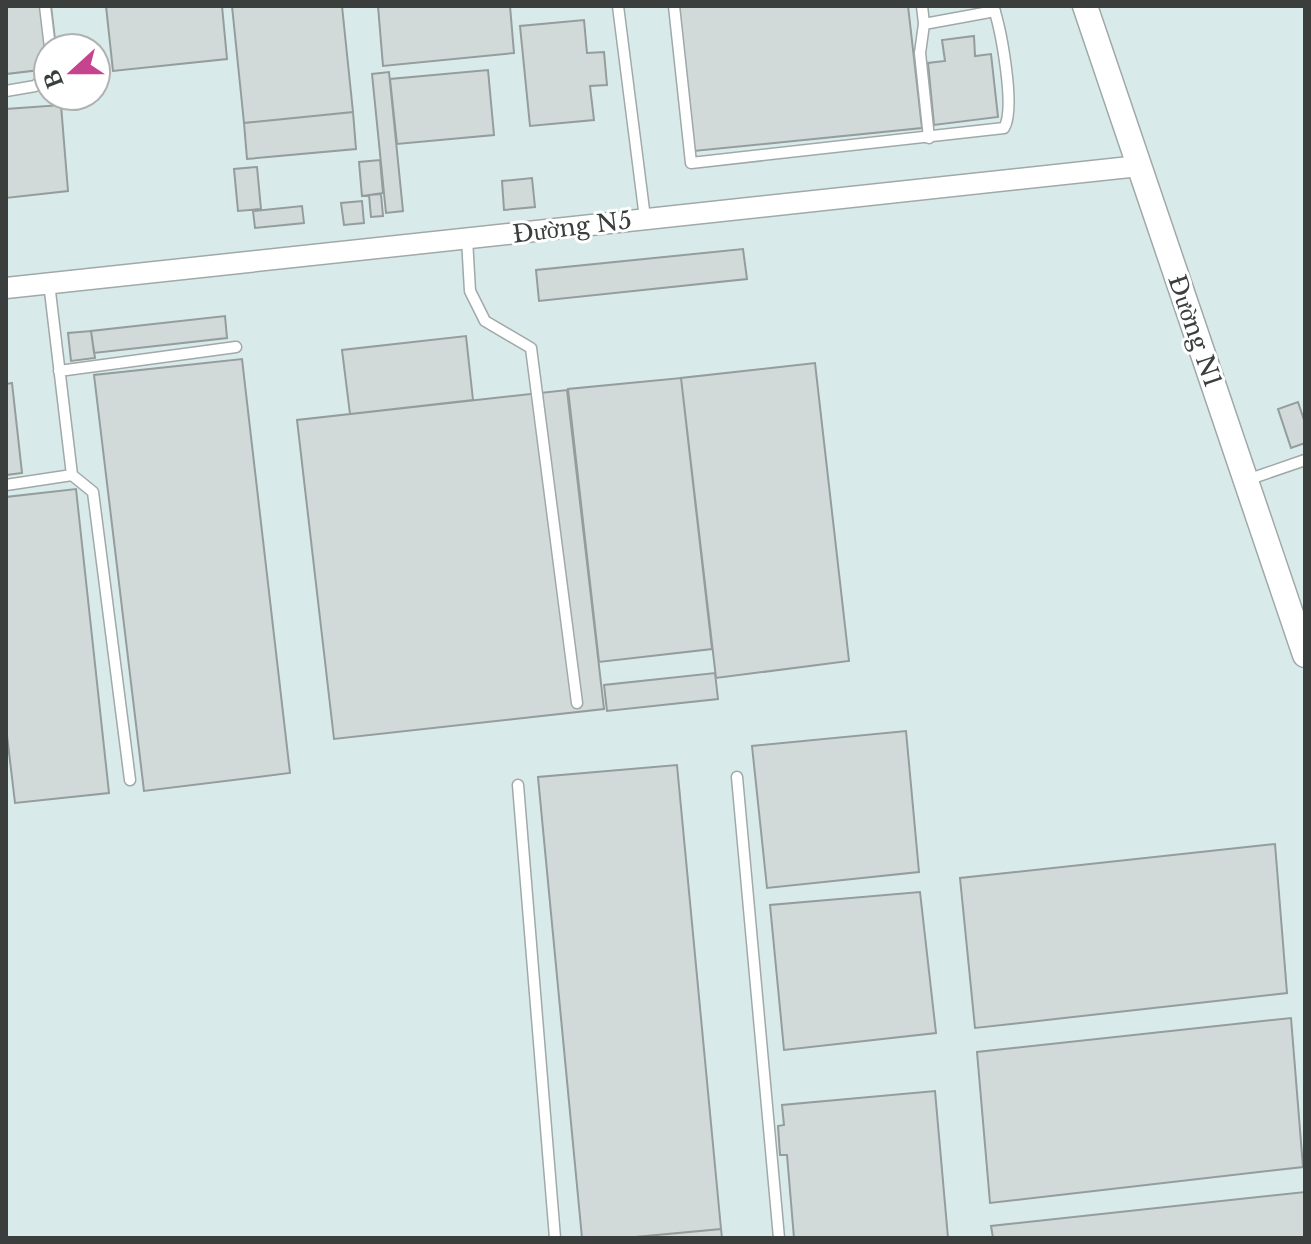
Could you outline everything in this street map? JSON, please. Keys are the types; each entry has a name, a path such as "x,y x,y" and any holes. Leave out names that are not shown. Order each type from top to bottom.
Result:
{"street":[{"name":"Đường N1","path":"1085,6 1305,655"},
{"name":"Đường N5","path":"6,288 1139,166"}],"lane":[{"path":"45,6 48,32"},
{"path":"618,6 645,218"},
{"path":"674,6 691,163 1004,128 1009,116 1002,43 994,8 924,24"},
{"path":"922,6 924,24 920,53 929,138"},
{"path":"6,91 32,87"},
{"path":"467,239 470,291 485,321 531,348 577,703"},
{"path":"49,283 72,475 93,492 130,780"},
{"path":"59,371 236,347"},
{"path":"1246,481 1305,460"},
{"path":"6,485 72,475"},
{"path":"737,777 779,1238"},
{"path":"518,785 555,1238"}],"shaded area":[{"path":"6,6 1305,6 1305,1238 6,1238"}],"building":[{"path":"6,6 51,6 54,32 32,32 32,71 6,74"},
{"path":"106,6 222,6 227,59 113,71 112,32 109,32"},
{"path":"232,6 342,6 353,112 244,123"},
{"path":"378,6 510,6 514,53 383,66"},
{"path":"679,6 908,6 922,128 694,151"},
{"path":"584,20 587,53 604,52 607,85 590,86 594,120 530,126 520,26"},
{"path":"974,36 975,56 991,54 998,117 934,125 928,63 945,61 942,40"},
{"path":"488,70 494,135 397,144 390,79"},
{"path":"389,72 403,211 386,213 372,74"},
{"path":"32,107 32,112 62,112 68,191 6,198 6,109"},
{"path":"353,112 356,149 247,159 244,123"},
{"path":"380,160 383,193 362,196 359,162"},
{"path":"257,167 261,209 238,211 234,169"},
{"path":"532,178 535,207 504,210 502,181"},
{"path":"381,194 383,216 371,217 369,195"},
{"path":"362,201 364,223 344,225 341,203"},
{"path":"302,206 304,223 255,228 253,211"},
{"path":"743,249 747,279 539,301 536,270"},
{"path":"225,316 227,338 94,353 91,331"},
{"path":"91,331 95,358 71,361 68,333"},
{"path":"466,336 473,400 350,414 342,350"},
{"path":"242,359 290,773 144,791 94,375"},
{"path":"815,363 849,661 716,678 681,378"},
{"path":"681,378 712,649 599,662 568,389"},
{"path":"12,383 22,473 6,475 6,384"},
{"path":"567,390 604,709 334,739 297,420"},
{"path":"1298,402 1305,423 1305,443 1291,448 1278,409"},
{"path":"76,489 109,793 15,803 6,727 6,497"},
{"path":"715,673 718,699 607,711 604,685"},
{"path":"906,731 919,872 767,888 752,746"},
{"path":"677,765 721,1229 624,1238 582,1238 538,777"},
{"path":"1275,844 1287,993 975,1028 960,878"},
{"path":"920,892 936,1033 784,1050 770,905"},
{"path":"1291,1018 1303,1167 990,1203 977,1052"},
{"path":"935,1091 948,1238 794,1238 787,1155 780,1155 778,1126 784,1125 782,1105"},
{"path":"1305,1192 1305,1238 993,1238 991,1226"},
{"path":"721,1229 722,1238 624,1238"}]}
